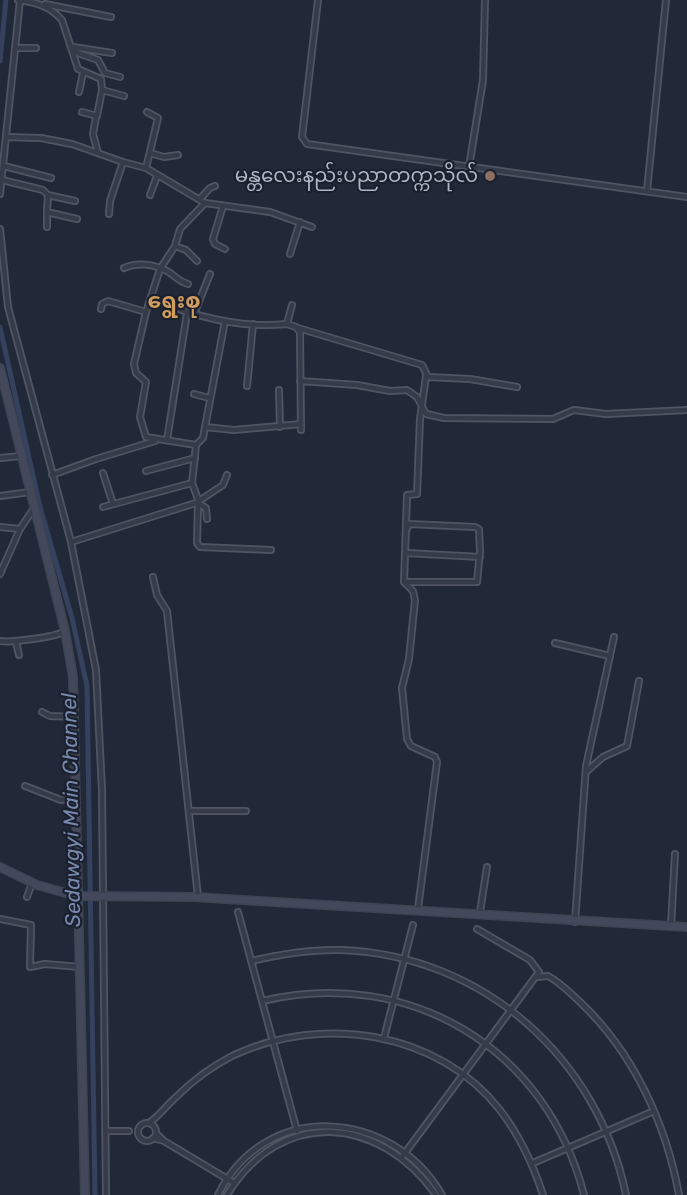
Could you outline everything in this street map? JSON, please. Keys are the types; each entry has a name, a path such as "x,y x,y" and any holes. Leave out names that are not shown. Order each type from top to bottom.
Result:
{"street":[{"path":"0,194 19,0 111,17"},
{"path":"318,0 303,141 307,144 687,197"},
{"path":"469,167 478,124 483,80 485,0"},
{"path":"647,191 666,0"},
{"path":"39,3 62,20 78,69 83,73 99,77 102,90 93,134 98,153"},
{"path":"71,44 112,54"},
{"path":"71,44 75,52 100,62 105,73 120,77"},
{"path":"15,48 36,48"},
{"path":"79,92 83,73"},
{"path":"102,90 124,96"},
{"path":"82,112 96,117"},
{"path":"146,168 159,118 147,112"},
{"path":"6,137 41,138 98,153 146,168 205,203 270,213 312,227"},
{"path":"150,153 164,157 177,155"},
{"path":"109,214 110,201 123,162"},
{"path":"4,166 51,178"},
{"path":"150,195 157,176"},
{"path":"2,180 75,201"},
{"path":"200,199 215,186"},
{"path":"47,226 48,195"},
{"path":"156,441 148,439 143,432 140,417 146,382 136,372 134,364 146,312 160,269 175,246 180,229 205,203"},
{"path":"223,206 213,239 215,244 225,249"},
{"path":"47,212 77,219"},
{"path":"290,254 300,222"},
{"path":"0,229 8,308 71,542 96,670 102,790 101,895 106,1195"},
{"path":"175,246 183,249 197,261"},
{"path":"124,268 141,264 168,271 177,281 188,284"},
{"path":"194,314 210,274"},
{"path":"150,299 187,313 225,321 287,324 422,365 426,376 417,494 407,495 404,582 414,593 415,600 409,659 402,688 407,739 411,746 435,757 437,762 418,909"},
{"path":"101,309 102,304 108,302 146,312"},
{"path":"287,324 292,305"},
{"path":"167,440 187,313"},
{"path":"225,321 203,438 196,445 192,483 198,502 197,543 200,547 271,550"},
{"path":"247,386 253,324"},
{"path":"205,427 234,430 256,427 301,427 300,332 298,328"},
{"path":"0,368 65,631 73,677 81,895 80,967 85,1195"},
{"path":"426,376 517,387"},
{"path":"300,381 357,385 390,391 407,390 417,397 422,411 428,416 444,418 536,419 558,418 574,410 615,414 687,410"},
{"path":"279,390 280,428"},
{"path":"194,394 209,398"},
{"path":"52,475 156,441 167,440 196,445"},
{"path":"0,458 21,456"},
{"path":"146,471 195,458"},
{"path":"103,473 113,504"},
{"path":"71,542 198,502 224,485 227,475"},
{"path":"103,507 192,483"},
{"path":"0,496 30,492"},
{"path":"198,502 206,508 207,519"},
{"path":"0,574 20,529 34,508"},
{"path":"404,582 477,582 481,541 477,528 409,524 407,529"},
{"path":"0,527 20,529"},
{"path":"406,553 480,557"},
{"path":"153,577 157,595 167,611 198,897"},
{"path":"0,641 16,642 32,637 49,638 65,631"},
{"path":"575,922 586,772 614,637"},
{"path":"16,642 19,655"},
{"path":"555,643 610,656"},
{"path":"586,772 603,756 627,746 639,681"},
{"path":"42,712 50,716 74,717"},
{"path":"25,786 61,800 76,799"},
{"path":"189,811 246,811"},
{"path":"671,926 675,854"},
{"path":"0,867 32,883 81,895 198,897 480,912 575,922 687,927"},
{"path":"480,912 487,867"},
{"path":"27,897 32,883"},
{"path":"238,912 298,1136"},
{"path":"0,919 31,925 30,967 45,964 80,967"},
{"path":"384,1038 412,925"},
{"path":"404,1154 539,972 535,964 477,929"},
{"path":"251,960 311,950 342,950 395,957 456,978 513,1010 550,1045 581,1084 616,1152 626,1195"},
{"path":"537,977 548,976 555,979 599,1021 629,1063 654,1111 670,1157 679,1195"},
{"path":"262,1001 323,992 393,1000 434,1013 487,1044 522,1076 548,1110 570,1148 584,1195"},
{"path":"106,1131 139,1131 206,1072 233,1056 273,1040 311,1033 333,1032 384,1038 427,1054 464,1075 498,1108 533,1163 543,1195"},
{"path":"533,1163 654,1111"},
{"path":"139,1131 144,1140 155,1133 158,1116"},
{"path":"149,1123 164,1141 234,1183"},
{"path":"218,1195 248,1156 264,1145 297,1130 337,1126 363,1130 404,1154 429,1174 442,1195"},
{"path":"227,1195 234,1183 257,1158 298,1136 331,1132 356,1135 404,1154 436,1195"}],"waterway":[{"name":"Sedawgyi Main Channel","path":"0,61 6,0"},
{"name":"Sedawgyi Main Channel","path":"0,327 40,507 72,618 87,686 95,1195"}],"place":[{"name":"မန္တလေးနည်းပညာတက္ကသိုလ်","path":"490,176"}],"district":[{"name":"ရွေးစု","path":"174,302"}]}
